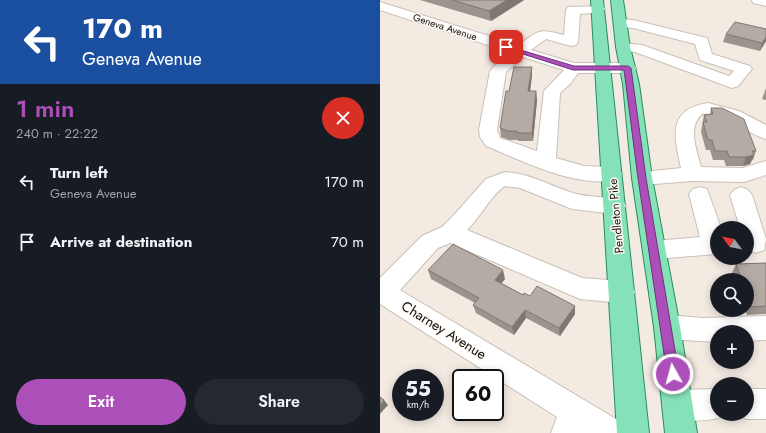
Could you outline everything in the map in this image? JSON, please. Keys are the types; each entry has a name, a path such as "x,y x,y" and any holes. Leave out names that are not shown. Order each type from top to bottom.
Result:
{"main road":[{"path":"617,0 623,47 628,68 642,178 667,328 679,419"},
{"name":"Pendleton Pike","path":"598,5 602,69 615,206 633,433"}],"street":[{"path":"758,0 766,2"},
{"path":"598,5 573,10 571,42 544,34 520,51 498,71 488,130 489,137 499,146 584,173 612,174"},
{"name":"Geneva Avenue","path":"380,6 573,68 628,68"},
{"path":"621,23 633,24 702,41 705,57 744,69 732,83 637,48 623,47"},
{"path":"546,162 552,91 564,81 573,68"},
{"path":"710,229 696,184 684,130 688,116 699,108 724,111 766,133"},
{"path":"642,178 696,184 744,175 766,168"},
{"path":"381,292 430,242 450,233 472,211 492,186 499,180 521,180 571,200 586,204 615,206"},
{"path":"741,195 756,244"},
{"path":"450,233 580,288 622,292"},
{"path":"655,250 710,245"},
{"name":"Charney Avenue","path":"381,292 571,422 610,433"},
{"path":"667,328 703,330 766,328"},
{"path":"754,404 766,404"},
{"path":"679,419 710,407"}],"building":[{"path":"452,0 507,0 489,11"},
{"path":"735,22 766,29 766,37 762,43 726,34"},
{"path":"514,67 532,67 528,91 536,91 532,133 517,133 517,131 508,131 500,128 506,91 509,91"},
{"path":"711,108 722,108 744,119 756,151 752,151 754,155 746,157 729,157 727,151 715,151 712,140 708,140 703,122 707,122 704,115 713,114"},
{"path":"453,244 503,270 495,280 523,295 524,293 530,296 537,286 575,306 559,328 525,310 512,327 473,305 479,298 428,270"},
{"path":"754,263 766,263 766,306 754,307 754,273 739,273 736,265 754,265"},
{"path":"380,397 384,400 380,405"}],"route":[{"path":"506,47 573,68 628,68 642,178 655,250 673,374"}]}
